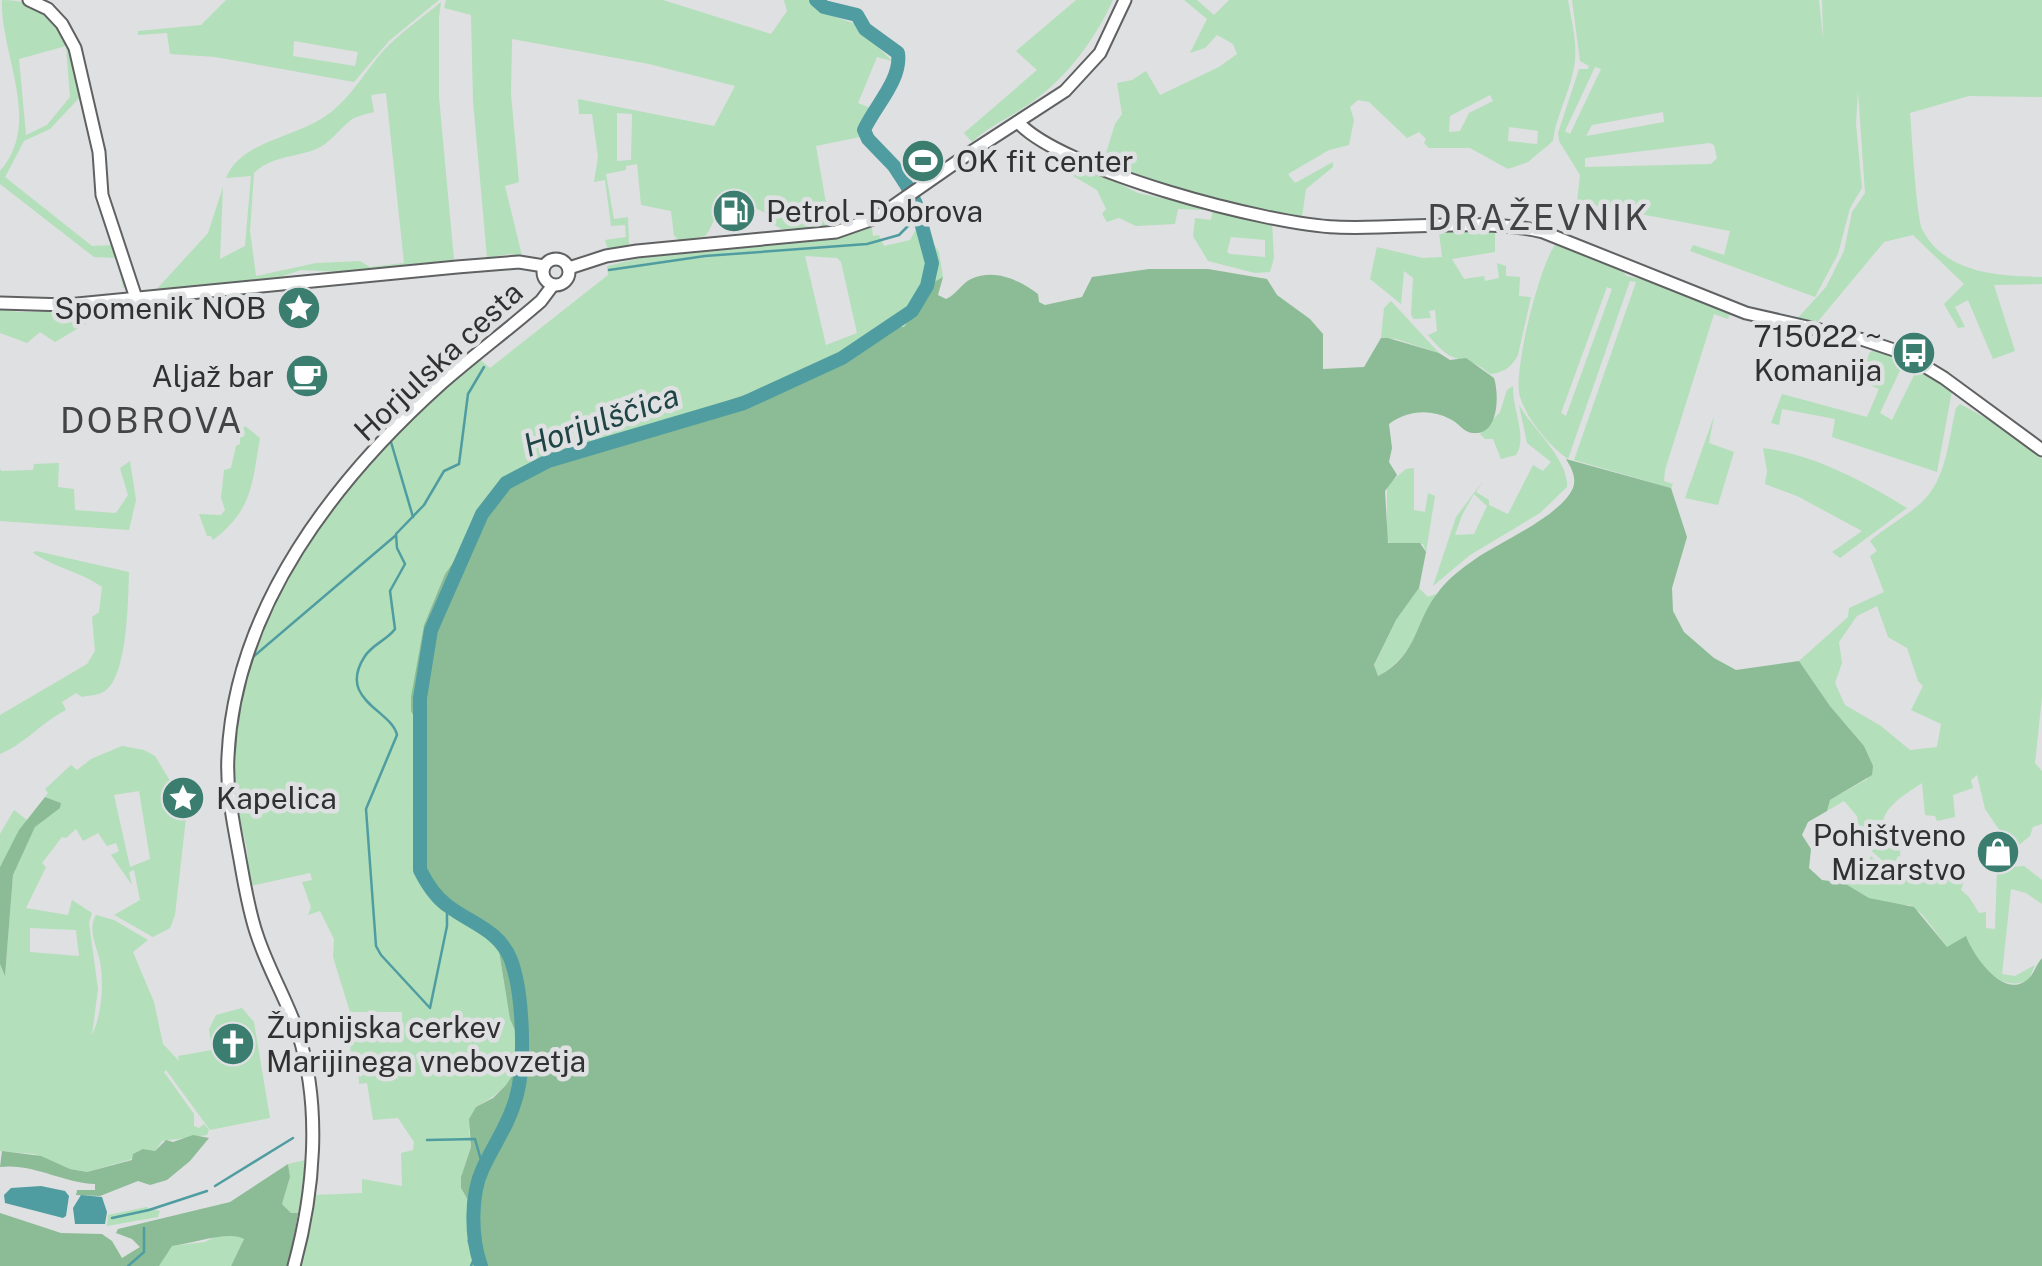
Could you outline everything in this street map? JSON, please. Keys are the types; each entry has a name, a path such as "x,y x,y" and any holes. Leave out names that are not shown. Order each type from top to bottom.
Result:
{"street":[{"path":"29,0 48,10 62,24 75,48 99,152 102,195 136,298"},
{"path":"568,268 637,251 836,232 876,218 1052,102 1090,66 1108,39 1125,0"},
{"path":"1018,122 1032,136 1064,152 1188,198 1329,227 1527,228 1746,314 1902,352 2042,450"},
{"path":"0,303 44,306 519,262 544,266 554,259 563,260 568,268 566,281 552,285 543,276 544,266"},
{"name":"Horjulska cesta","path":"294,1266 303,1234 312,1161 309,1086 299,1034 266,962 250,912 230,805 230,732 243,664 276,589 334,498 416,407 541,301 552,285"}],"green space":[{"path":"2,0 22,2 50,18 67,46 80,97 50,129 24,141 5,177 92,246 113,245 128,282 126,287 123,288 117,258 94,257 0,184 0,171 18,132 19,110","holes":["66,46 70,97 47,125 26,135 19,59"]},
{"path":"226,0 439,0 389,41 354,82 215,57 170,54 167,33 138,35 138,31 201,25","holes":["294,41 358,52 355,66 293,56"]},
{"path":"446,0 663,0 771,34 787,11 784,0 809,0 815,9 855,24 892,61 877,57 858,103 873,109 859,128 860,137 816,146 829,220 824,227 782,229 770,223 773,219 759,210 737,204 715,218 705,236 681,241 674,236 671,211 641,205 637,164 606,174 614,219 628,217 629,246 608,250 605,240 626,237 625,225 611,226 605,180 594,182 598,157 592,114 579,114 578,99 714,126 735,86 649,64 512,39 511,94 519,182 505,186 522,256 487,258 473,101 471,15 444,8","holes":["617,113 632,114 631,160 617,161"]},
{"path":"1076,0 1113,0 1097,31 1064,74 1038,98 972,142 964,133 1037,70 1016,51"},
{"path":"1184,0 1197,0 1214,15 1229,0 1568,0 1575,63 1553,141 1528,162 1508,169 1470,148 1429,148 1419,132 1407,138 1369,102 1358,100 1350,107 1354,120 1349,145 1329,150 1288,174 1295,183 1333,162 1333,167 1306,189 1302,217 1183,194 1110,167 1104,160 1122,114 1117,83 1146,71 1160,95 1219,67 1237,54 1233,44 1217,35 1205,48 1190,53 1207,19","holes":["1490,95 1493,101 1469,113 1460,131 1449,132 1450,116","1509,127 1538,131 1537,144 1508,141"]},
{"path":"1572,0 1819,0 1823,39 1822,0 2042,0 2042,97 1969,96 1910,113 1921,223 1933,245 1975,270 2042,277 2042,284 1994,285 2015,351 1993,359 1968,300 1955,307 1965,327 1958,328 1944,304 1964,284 1913,235 1884,242 1815,325 1796,320 1826,287 1844,251 1852,212 1865,193 1858,91 1856,124 1862,188 1850,208 1838,254 1815,297 1690,251 1693,245 1724,255 1730,231 1577,202 1580,175 1558,133 1579,69 1589,66 1580,61","holes":["1595,67 1601,69 1570,134 1565,131","1663,112 1664,122 1586,136 1592,125","1710,143 1717,158 1711,164 1585,167 1585,158"]},
{"path":"441,2 439,97 454,260 343,272 301,270 277,278 156,290 208,233 223,187 220,259 245,246 251,176 226,178 233,166 255,149 331,112 383,51","holes":["386,93 404,263 370,267 360,261 316,263 256,276 250,231 254,173 275,161 320,147 351,120 374,112 371,95"]},
{"path":"1067,158 1138,193 1204,210 1178,209 1175,224 1136,226 1119,218 1107,222 1097,190 1061,169"},
{"path":"1213,210 1272,221 1274,258 1270,272 1255,273 1208,261 1193,236 1195,218 1211,220","holes":["1231,237 1265,240 1265,257 1227,252"]},
{"path":"872,227 873,236 879,235 884,246 910,240 917,228 923,228 939,252 943,277 934,282 904,327 892,326 891,319 886,321 879,333 801,375 569,449 514,474 490,496 480,524 445,574 424,625 411,711 417,722 415,785 444,907 473,923 498,945 510,1019 526,1057 505,1086 476,1107 469,1130 471,1147 461,1188 476,1214 470,1246 476,1266 299,1266 313,1195 362,1193 362,1179 402,1186 401,1153 413,1150 414,1142 398,1118 373,1120 367,1083 359,1084 358,1070 353,1069 348,1032 402,1027 402,1012 350,1012 333,957 334,939 320,911 308,915 311,907 302,882 312,880 310,873 250,886 231,765 238,703 255,645 280,590 311,538 389,442 478,358 490,368 608,275 607,266 641,258 829,239","holes":["805,256 837,258 857,333 826,345"]},
{"path":"1439,232 1495,232 1495,252 1452,259 1464,279 1499,278 1497,263 1506,266 1506,276 1520,277 1519,296 1531,297 1518,355 1503,371 1490,374 1439,348 1428,335 1437,331 1435,310 1429,311 1431,318 1414,319 1413,278 1404,271 1401,304 1370,279 1377,247 1423,258 1442,257"},
{"path":"1555,245 1730,313 1728,319 1714,314 1665,470 1664,481 1673,484 1671,488 1574,460 1636,282 1630,281 1568,459 1528,415 1520,397 1520,366 1529,320","holes":["1607,287 1612,289 1566,416 1561,413"]},
{"path":"1149,269 1208,269 1267,279 1277,295 1310,319 1323,334 1323,369 1364,367 1381,338 1388,338 1450,360 1466,358 1494,378 1496,411 1484,431 1468,432 1450,419 1426,412 1410,414 1389,424 1389,462 1397,475 1385,491 1388,543 1420,543 1426,552 1419,588 1396,620 1374,665 1378,676 1409,648 1431,602 1451,578 1543,519 1566,499 1574,480 1566,459 1671,488 1687,537 1672,588 1673,611 1684,632 1714,658 1736,670 1799,661 1864,746 1873,766 1872,775 1830,800 1827,811 1808,822 1802,835 1811,849 1809,868 1822,880 1844,883 1869,898 1914,907 1947,947 1966,936 1980,961 2004,983 2026,981 2042,958 2042,1266 476,1266 467,1241 476,1214 461,1188 471,1147 469,1119 476,1107 506,1085 526,1056 510,1019 498,945 438,900 421,877 414,835 417,722 411,711 411,697 424,625 445,574 480,524 490,496 514,474 569,449 801,375 879,334 891,319 892,326 904,327 934,282 943,277 938,295 946,299 971,279 998,275 1031,289 1045,305 1082,297 1092,277"},
{"path":"1391,301 1439,353 1381,338 1384,308"},
{"path":"0,309 84,310 87,323 55,342 40,332 27,343 0,333"},
{"path":"1870,352 1886,352 1906,359 1952,391 1937,472 1832,437 1835,419 1782,409 1779,425 1771,423 1782,394 1867,417 1879,389 1858,380","holes":["1903,364 1916,371 1892,420 1880,413"]},
{"path":"1513,386 1519,448 1516,455 1501,459 1493,439 1480,434 1500,412 1507,390"},
{"path":"1960,404 1997,424 2042,459 2042,697 2035,763 2042,771 2042,824 2033,827 2030,836 2013,850 1985,809 1977,775 1971,780 1973,788 1953,795 1955,817 1937,821 1935,816 1925,815 1922,783 1885,815 1882,831 1901,829 1895,872 1853,834 1859,827 1857,816 1844,801 1827,811 1830,800 1867,779 1864,746 1799,661 1848,617 1849,608 1884,592 1870,556 1877,551 1870,541 1930,493 1945,459","holes":["1877,606 1888,637 1907,648 1923,686 1911,710 1941,724 1937,747 1910,750 1881,726 1845,705 1835,683 1842,663 1839,642 1857,616"]},
{"path":"1519,405 1562,466 1567,487 1540,513 1470,555 1433,586 1456,517 1483,481 1476,492 1489,500 1489,505 1508,514 1533,465 1543,471 1551,462 1527,443","holes":["1474,494 1487,506 1474,534 1455,535"]},
{"path":"1714,416 1709,443 1734,452 1718,505 1685,498"},
{"path":"245,426 260,438 252,482 236,518 213,540 207,536 199,514 221,515 225,510 221,498 224,470 231,468"},
{"path":"1763,448 1838,471 1907,508 1840,558 1832,552 1862,531 1797,496 1765,484"},
{"path":"130,461 136,500 129,530 0,521 0,468 33,470 34,464 59,463 58,487 74,489 75,510 116,513 128,495 120,468"},
{"path":"1414,468 1414,510 1425,512 1428,493 1435,496 1426,552 1423,544 1390,545 1387,538 1387,485 1406,469"},
{"path":"33,553 129,572 122,653 113,682 105,691 82,697 76,693 62,702 66,710 0,754 0,715 87,664 95,651 92,617 99,612 102,587"},
{"path":"1419,588 1428,597 1436,594 1425,618 1407,651 1378,676 1374,666 1396,620"},
{"path":"122,746 144,750 155,756 187,809 175,915 170,928 153,937 114,915 140,900 134,870 129,872 132,885 111,855 119,851 116,843 107,846 98,833 83,841 76,829 62,837 42,863 46,867 26,908 68,915 72,900 92,913 89,923 98,989 92,1035 102,990 93,932 96,915 114,920 148,940 133,952 154,1002 163,1044 179,1061 178,1056 212,1050 209,1029 216,1015 242,1008 254,1022 270,1118 210,1130 166,1070 194,1114 194,1126 204,1124 209,1130 207,1135 162,1141 155,1151 143,1149 132,1159 87,1172 34,1154 0,1151 0,964 5,975 13,875 35,827 61,803 45,797 45,789 71,765 77,770 91,759","holes":["139,791 150,859 130,867 114,795","30,928 76,930 79,956 30,952"]},
{"path":"45,797 61,803 60,808 35,827 13,875 5,976 0,964 0,867 19,830"},
{"path":"14,810 27,820 0,867 0,834"},
{"path":"1871,856 1888,873 1887,879 1871,881 1860,877"},
{"path":"2024,866 2042,880 2042,904 2011,889 2002,974 2015,976 2035,965 2029,979 2020,983 1994,977 1968,948 1947,947 1922,914 1909,905 1897,906 1869,898 1844,883 1847,876 1877,884 1967,872 1961,890 1979,913 1986,912 1986,928 1995,929 1997,868"},
{"path":"193,1135 209,1138 167,1180 150,1185 138,1181 100,1196 76,1195 77,1190 95,1190 95,1184 24,1168 0,1167 2,1151 41,1156 87,1172 132,1160 133,1154 143,1149 155,1151 166,1140 173,1142"},
{"path":"305,1160 306,1182 298,1213 291,1213 282,1204 290,1177 288,1164"},
{"path":"288,1164 290,1177 282,1204 291,1213 298,1213 289,1266 231,1266 244,1239 230,1236 172,1246 159,1266 0,1266 0,1213 61,1233 102,1234 112,1241 122,1258 140,1247 116,1233 118,1229 230,1202"},
{"path":"146,1207 160,1211 158,1217 107,1226 108,1215"},
{"path":"222,1233 244,1239 231,1266 159,1266 171,1246 205,1242"}],"water":[{"path":"41,1186 65,1191 69,1196 66,1216 5,1203 4,1195 11,1188"},
{"path":"81,1195 102,1197 107,1212 105,1224 75,1224 73,1208"}],"waterway":[{"name":"Horjulščica","path":"481,1266 474,1203 483,1168 516,1098 522,1048 520,1009 515,974 506,950 492,934 439,899 420,870 420,698 431,630 482,514 506,483 548,461 744,403 842,358 912,311 927,286 932,263 916,204 907,186 864,130 892,83 898,53 865,29 857,15 824,7 816,0"},
{"path":"609,270 705,256 867,244 899,235 918,216"},
{"path":"447,906 447,926 430,1008 376,946 366,809 397,735 361,694 357,683 365,656 395,629 390,591 405,564 397,548 396,534 424,505 444,471 459,464 468,394 484,367"},
{"path":"391,442 413,517"},
{"path":"253,657 395,536"},
{"path":"215,1186 293,1138"},
{"path":"427,1140 475,1139 483,1167"},
{"path":"112,1218 207,1191"},
{"path":"128,1266 144,1252 144,1228"},
{"path":"471,1266 476,1254"}],"place":[{"name":"OK fit center","path":"923,161"},
{"name":"Petrol - Dobrova","path":"734,211"},
{"name":"Spomenik NOB","path":"299,308"},
{"name":"715022 ~ Komanija","path":"1914,353"},
{"name":"Aljaž bar","path":"307,376"},
{"name":"Kapelica","path":"183,798"},
{"name":"Pohištveno Mizarstvo","path":"1998,852"},
{"name":"Župnijska cerkev Marijinega vnebovzetja","path":"233,1044"}],"district":[{"name":"DRAŽEVNIK","path":"1539,217"},
{"name":"DOBROVA","path":"152,420"}]}
